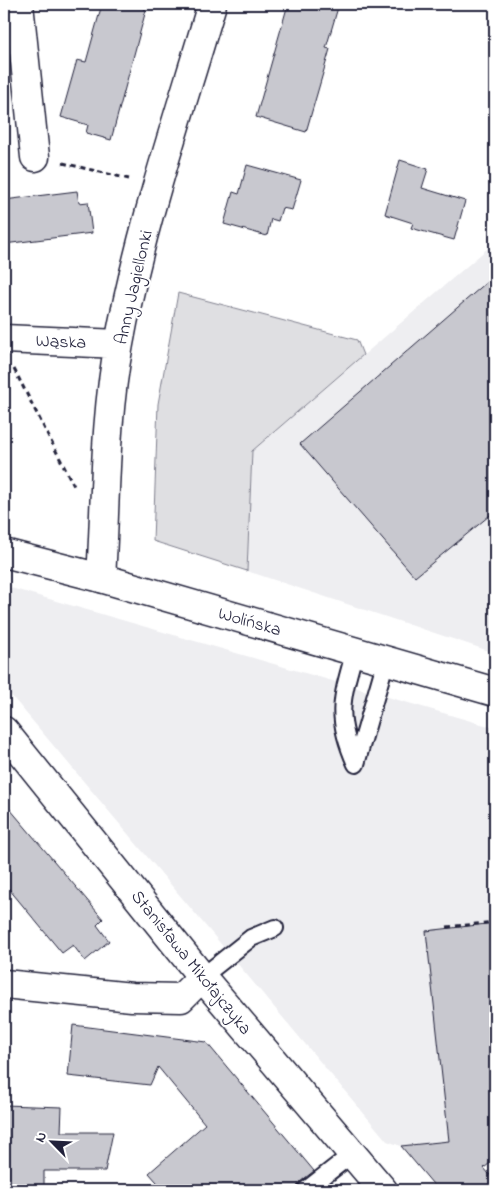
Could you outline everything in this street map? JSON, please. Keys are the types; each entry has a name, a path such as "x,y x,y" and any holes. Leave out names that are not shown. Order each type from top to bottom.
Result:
{"street":[{"path":"19,4 35,157"},
{"name":"Anny Jagiellonki","path":"101,578 108,411 118,344 135,267 212,4"},
{"name":"Wąska","path":"7,350 118,344"},
{"name":"Wolińska","path":"4,553 101,578 495,692"},
{"name":"Stanisława Mikołajczyka","path":"4,731 202,976 383,1190"},
{"path":"4,984 132,997 181,998 202,976"}],"lane":[{"path":"354,651 341,704 342,724 346,741 356,764 386,660"},
{"path":"202,976 251,938 275,928"},
{"path":"306,1190 352,1154"}],"path":[{"path":"35,157 159,187"},
{"path":"7,350 77,493"},
{"path":"447,927 495,922"}],"shaded area":[{"path":"495,242 495,653 247,571 252,451"},
{"path":"178,293 357,340 363,355 252,451 247,571 153,541 158,404"},
{"path":"4,586 495,728 495,1136 401,1146 387,1141 4,687"}],"building":[{"path":"102,4 145,4 144,9 146,10 111,140 86,133 88,125 61,117 77,60 86,62"},
{"path":"288,4 339,4 326,48 330,49 306,132 256,117"},
{"path":"400,160 428,169 422,188 465,201 454,240 411,228 413,223 385,214"},
{"path":"247,165 301,180 292,210 282,208 278,221 271,219 267,236 224,224 233,192 239,194"},
{"path":"77,191 79,203 88,202 92,233 4,244 4,200"},
{"path":"495,275 495,511 415,577 300,444"},
{"path":"4,802 103,919 97,925 109,941 85,961 73,945 62,953 4,883"},
{"path":"495,923 495,1159 484,1168 495,1181 495,1190 438,1190 401,1146 449,1141 426,931"},
{"path":"73,1025 206,1042 314,1171 300,1182 296,1190 164,1190 149,1173 205,1124 158,1067 150,1085 68,1076"},
{"path":"4,1105 62,1107 61,1132 113,1132 105,1171 44,1171 44,1190 4,1190"}]}
